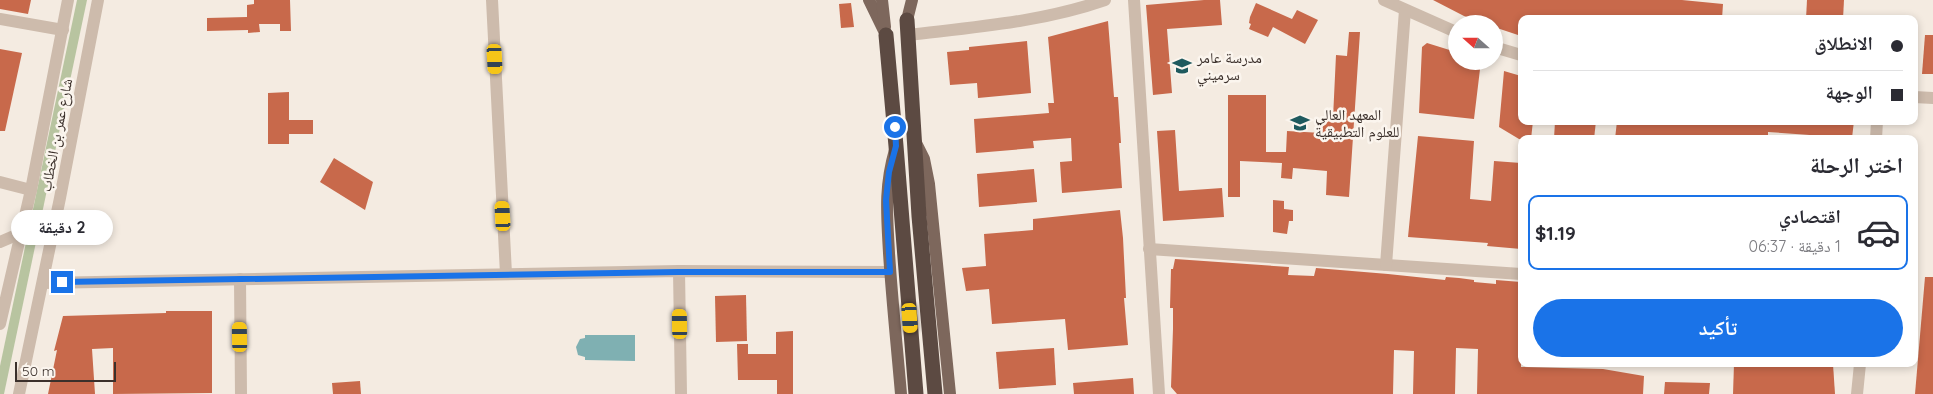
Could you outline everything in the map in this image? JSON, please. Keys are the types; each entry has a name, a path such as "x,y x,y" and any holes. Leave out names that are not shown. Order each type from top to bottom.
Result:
{"highway":[{"path":"908,28 919,216 934,394"},
{"path":"886,35 916,394"}],"main road":[{"path":"869,0 886,35"},
{"path":"882,0 886,35"},
{"path":"904,0 908,28"},
{"path":"908,28 912,0"},
{"path":"916,143 924,159 929,184 950,394"},
{"path":"896,146 889,172 886,200 890,272 901,394"}],"street":[{"name":"شارع عمر بن الخطاب","path":"0,324 32,190 68,0"},
{"name":"شارع عمر بن الخطاب","path":"19,394 98,0"},
{"path":"492,0 506,274"},
{"path":"908,28 1031,20 1083,8 1105,0"},
{"path":"1134,0 1159,394"},
{"path":"1384,0 1448,29"},
{"path":"1386,265 1405,10"},
{"path":"0,19 63,30"},
{"path":"1503,50 1518,54"},
{"path":"1918,97 1933,98"},
{"path":"0,182 32,190"},
{"path":"0,242 21,234"},
{"path":"1150,249 1518,274"},
{"path":"678,272 681,394"},
{"path":"42,283 506,274 890,272"},
{"path":"240,279 242,394"},
{"path":"1857,394 1860,367"}],"green space":[{"path":"77,0 87,0 4,394 0,394 0,366"}],"water":[{"path":"585,335 635,335 635,361 585,360 585,357 578,355 576,347 580,339 585,338"}],"building":[{"path":"0,0 31,0 28,14 0,9"},
{"path":"254,0 290,0 291,31 280,31 280,24 259,24 260,32 248,33 248,30 207,31 207,18 247,17 247,5 254,4"},
{"path":"1220,0 1222,25 1167,29 1172,93 1153,95 1146,5"},
{"path":"1433,0 1682,0 1723,4 1722,15 1518,15 1518,35 1503,30 1503,15 1462,15"},
{"path":"1807,0 1844,0 1843,15 1806,15"},
{"path":"851,3 854,27 841,28 839,4"},
{"path":"1256,3 1292,19 1297,10 1318,20 1305,44 1273,27 1268,37 1249,29 1251,24 1249,23 1250,17"},
{"path":"1108,21 1114,97 1118,97 1122,188 1062,193 1060,162 1072,161 1071,138 1033,141 1034,148 976,153 974,119 1049,113 1048,103 1054,103 1048,37"},
{"path":"1349,32 1360,32 1349,197 1326,195 1327,171 1293,168 1292,179 1281,178 1282,163 1240,161 1240,197 1228,197 1228,95 1266,95 1266,152 1286,152 1287,131 1322,133 1323,118 1333,118 1336,55 1347,56"},
{"path":"1925,35 1933,35 1933,74 1922,74"},
{"path":"1027,41 1031,93 978,98 977,83 950,85 947,52 969,50 969,47"},
{"path":"1427,43 1448,50 1448,70 1480,70 1474,119 1419,113 1422,47"},
{"path":"0,49 22,53 5,131 0,131"},
{"path":"1504,71 1518,75 1518,125 1533,125 1531,135 1518,135 1518,138 1499,127"},
{"path":"289,92 289,120 313,120 313,134 289,134 289,144 268,144 268,93"},
{"path":"1555,125 1596,125 1594,135 1554,135"},
{"path":"1617,125 1854,125 1852,135 1810,135 1768,132 1768,135 1615,135"},
{"path":"1175,130 1179,191 1222,188 1224,217 1163,221 1157,131"},
{"path":"1418,136 1474,141 1470,199 1491,201 1494,161 1518,163 1518,249 1487,246 1488,243 1408,237"},
{"path":"334,158 373,182 365,210 320,182"},
{"path":"1034,169 1037,202 979,207 977,174"},
{"path":"1273,200 1284,201 1284,209 1293,210 1293,221 1289,221 1287,234 1273,232"},
{"path":"1120,210 1128,345 1068,350 1065,319 992,324 989,289 966,291 962,268 986,266 984,234 1033,230 1033,219"},
{"path":"1175,259 1289,267 1288,275 1314,276 1316,268 1445,280 1446,277 1459,278 1474,280 1474,282 1496,284 1496,280 1518,282 1518,367 1603,369 1644,376 1643,394 1477,394 1478,349 1456,348 1455,394 1413,394 1414,351 1394,350 1393,394 1177,394 1171,387 1173,308 1170,308 1171,269 1173,269"},
{"path":"1925,277 1933,277 1933,394 1915,394"},
{"path":"746,295 747,341 716,342 715,296"},
{"path":"166,311 212,311 212,393 113,394 113,348 92,349 95,394 48,394 57,350 54,351 63,316 166,313"},
{"path":"793,331 793,394 777,394 777,380 738,380 737,344 748,344 748,354 776,354 776,332"},
{"path":"1054,348 1056,385 999,389 996,352"},
{"path":"1734,367 1833,367 1835,394 1733,394"},
{"path":"1133,378 1134,394 1074,394 1073,383"},
{"path":"360,381 361,394 333,394 332,383"},
{"path":"1665,382 1710,383 1709,394 1664,394"}],"place":[{"name":"مدرسة عامر سرميني","path":"1182,66"},
{"name":"المعهد العالي للعلوم التطبيقية","path":"1300,123"}],"route":[{"path":"62,282 678,272 890,272 886,200 889,172 896,146 895,127"}]}
